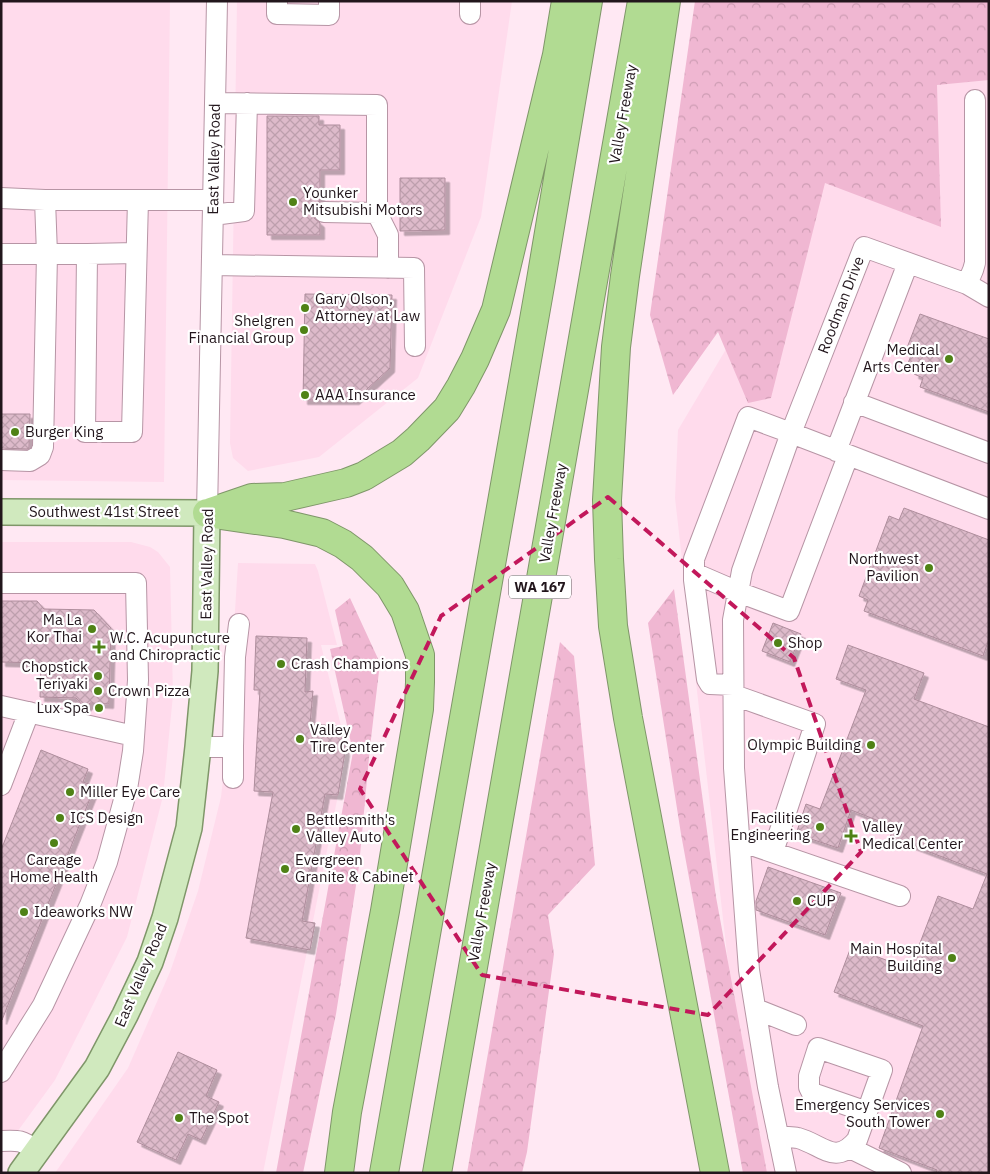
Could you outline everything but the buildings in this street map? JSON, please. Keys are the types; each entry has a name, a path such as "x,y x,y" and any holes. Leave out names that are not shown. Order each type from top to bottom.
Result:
{"highway":[{"path":"208,513 252,498 285,498 346,483 364,476 402,453 447,409 475,359 496,310 557,55 566,1"},
{"name":"WA 167","path":"384,1173 588,1"},
{"path":"422,1173 626,1"},
{"name":"Valley Freeway","path":"437,1173 642,1"},
{"path":"666,1 616,347 607,500 608,559 613,626 628,718 714,1173"},
{"path":"208,513 284,524 322,533 343,544 362,558 390,586 405,611 420,655 418,709 385,911 347,1112 339,1173"}],"main road":[{"name":"Southwest 41st Street","path":"1,512 208,513"},
{"name":"East Valley Road","path":"21,1173 97,1068 150,962 165,918 189,828 198,747 205,650 208,513"}],"street":[{"name":"East Valley Road","path":"208,513 216,1"},
{"path":"277,1 277,14 329,15 329,1"},
{"path":"967,284 975,263 975,100"},
{"path":"215,103 377,105 377,213 388,234 388,268"},
{"path":"1,198 138,200 244,211 247,103"},
{"path":"1,460 30,461 40,455 43,447 47,254 45,200"},
{"path":"87,254 85,432 132,432 138,200"},
{"path":"324,212 377,213"},
{"name":"Roodman Drive","path":"791,433 864,247 967,284 989,297"},
{"path":"1,254 136,253"},
{"path":"694,572 738,592 789,611 842,453 854,402 908,263"},
{"path":"212,266 414,268 415,346"},
{"path":"854,402 989,453"},
{"path":"773,852 815,724 733,690 710,684 707,679 694,580 694,559 748,416 989,510"},
{"path":"786,1173 768,1087 749,970 734,768 733,620 742,571 791,433"},
{"path":"1,582 136,583 138,680 134,736 127,789 107,862 90,905 43,1005 1,1072"},
{"path":"234,778 233,696 239,624"},
{"path":"205,650 236,649"},
{"path":"203,696 233,696"},
{"path":"1,706 134,736"},
{"path":"1,785 29,712"},
{"path":"198,747 233,747"},
{"path":"740,841 900,896"},
{"path":"756,1009 796,1025"},
{"path":"778,1136 797,1138 835,1154 850,1148 857,1140 867,1112"},
{"path":"1,1142 19,1141 26,1143 37,1151"},
{"path":"850,1148 901,1173"}],"highlighted area":[{"path":"608,497 794,658 861,852 708,1015 482,975 360,789 441,616"}],"shaded area":[{"path":"1,1 170,1 164,482 1,480"},
{"path":"237,1 512,1 481,217 418,378 319,457 248,471 233,458 230,443"},
{"name":"Valley Medical Center","path":"933,1 989,1 989,1173 752,1173 675,498 678,430"},
{"path":"1,542 131,542 150,547 158,552 170,567 173,695 163,796 127,937 55,1080 1,1154"},
{"path":"238,563 315,564 337,645 321,645 341,726 345,752 263,1173 55,1173 128,1068 170,972 198,891 221,797 226,754"}],"green space":[{"path":"695,1 989,1 989,80 937,85 941,227 825,183 771,398 748,403 718,332 673,395 650,315"},
{"path":"674,589 716,897 767,1173 743,1173 681,834 648,623"},
{"path":"350,598 380,663 359,866 336,1014 303,1173 276,1173 353,752 330,649 343,646 335,610"},
{"path":"560,642 574,656 595,865 548,915 554,954 527,1152 522,1173 467,1173"}],"place":[{"name":"Younker Mitsubishi Motors","path":"293,202"},
{"name":"Gary Olson, Attorney at Law","path":"305,308"},
{"name":"Shelgren Financial Group","path":"304,330"},
{"name":"Medical Arts Center","path":"949,359"},
{"name":"AAA Insurance","path":"305,395"},
{"name":"Burger King","path":"15,432"},
{"name":"Northwest Pavilion","path":"929,568"},
{"name":"Ma La Kor Thai","path":"92,629"},
{"name":"Shop","path":"778,643"},
{"name":"W.C. Acupuncture and Chiropractic","path":"99,647"},
{"name":"Crash Champions","path":"281,664"},
{"name":"Chopstick Teriyaki","path":"98,676"},
{"name":"Crown Pizza","path":"98,691"},
{"name":"Lux Spa","path":"99,708"},
{"name":"Valley Tire Center","path":"300,739"},
{"name":"Olympic Building","path":"871,745"},
{"name":"Miller Eye Care","path":"70,792"},
{"name":"ICS Design","path":"60,818"},
{"name":"Facilities Engineering","path":"820,827"},
{"name":"Bettlesmith's Valley Auto","path":"296,829"},
{"name":"Valley Medical Center","path":"851,836"},
{"name":"Careage Home Health","path":"54,843"},
{"name":"Evergreen Granite & Cabinet","path":"285,869"},
{"name":"CUP","path":"797,901"},
{"name":"Ideaworks NW","path":"24,912"},
{"name":"Main Hospital Building","path":"952,958"},
{"name":"Emergency Services South Tower","path":"940,1114"},
{"name":"The Spot","path":"179,1118"}]}
